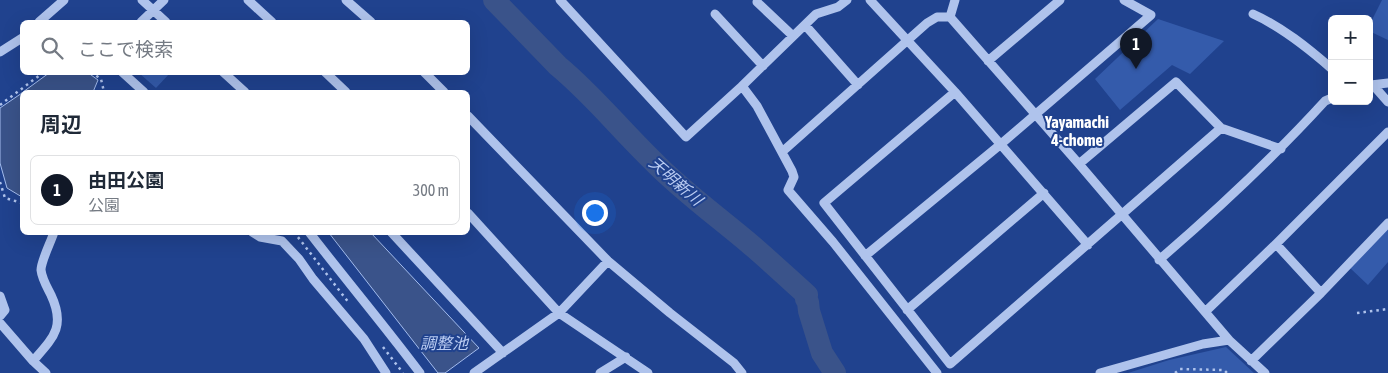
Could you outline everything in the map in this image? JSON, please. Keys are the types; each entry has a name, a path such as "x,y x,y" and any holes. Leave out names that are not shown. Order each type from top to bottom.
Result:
{"street":[{"path":"41,20 64,0"},
{"path":"142,0 164,20"},
{"path":"143,20 164,0"},
{"path":"248,0 270,20"},
{"path":"346,0 369,20"},
{"path":"560,0 686,137 816,14 838,7 847,0"},
{"path":"870,0 955,92 1088,245"},
{"path":"950,17 955,0"},
{"path":"988,61 1060,0"},
{"path":"865,256 1001,144 1151,15 1124,0"},
{"path":"757,2 793,36"},
{"path":"715,14 763,66"},
{"path":"1253,14 1268,21 1328,66"},
{"path":"782,152 937,17 950,17 1079,164 1229,340 1265,373"},
{"path":"805,25 858,85"},
{"path":"0,52 20,39"},
{"path":"125,75 142,90"},
{"path":"225,75 243,90"},
{"path":"328,75 344,90"},
{"path":"427,75 439,90"},
{"path":"1079,164 1176,82 1221,128 1281,149"},
{"path":"1373,85 1388,83"},
{"path":"742,86 757,106 794,177 788,190 833,242 937,373"},
{"path":"1373,87 1388,102"},
{"path":"955,92 824,203 950,364 1221,128"},
{"path":"1159,260 1196,229 1281,149 1328,100"},
{"path":"470,118 608,261 670,313 734,362 742,373"},
{"path":"1205,312 1388,132"},
{"path":"907,310 1044,193"},
{"path":"470,215 559,313 648,373"},
{"path":"1251,361 1321,293 1388,223"},
{"path":"33,361 53,338 58,322 41,268 53,235"},
{"path":"257,235 282,241 299,258 313,279 364,340 386,373"},
{"path":"311,235 420,373"},
{"path":"394,235 503,352"},
{"path":"1276,244 1321,293"},
{"path":"474,373 559,313 608,261"},
{"path":"0,296 5,310 0,316"},
{"path":"0,323 46,373"},
{"path":"1100,373 1204,344 1229,340"},
{"path":"600,373 626,357"}],"path":[{"path":"0,104 40,75"},
{"path":"94,75 101,80 104,90"},
{"path":"0,182 5,198 20,202"},
{"path":"1357,313 1388,309"},
{"path":"1175,373 1180,369 1224,370 1227,373"}],"shaded area":[{"path":"1382,0 1388,0 1388,40 1373,33 1373,18"},
{"path":"1158,19 1224,41 1190,74 1172,65 1120,110 1095,79"},
{"path":"141,75 168,75 156,88"},
{"path":"1388,228 1388,262 1368,285 1349,267"},
{"path":"1226,347 1254,373 1128,373 1169,360"}],"water":[{"path":"46,75 91,75 98,80 94,90 26,90"},
{"path":"20,94 20,196 7,188 0,163 0,108"},
{"name":"調整池","path":"331,235 373,235 479,348 445,373 438,373"}],"waterway":[{"name":"天明新川","path":"494,0 663,171 807,295 809,311 822,353 835,373"}],"place":[{"name":"由田公園","path":"1136,69"}],"district":[{"name":"Yayamachi 4-chome","path":"1077,131"}]}
